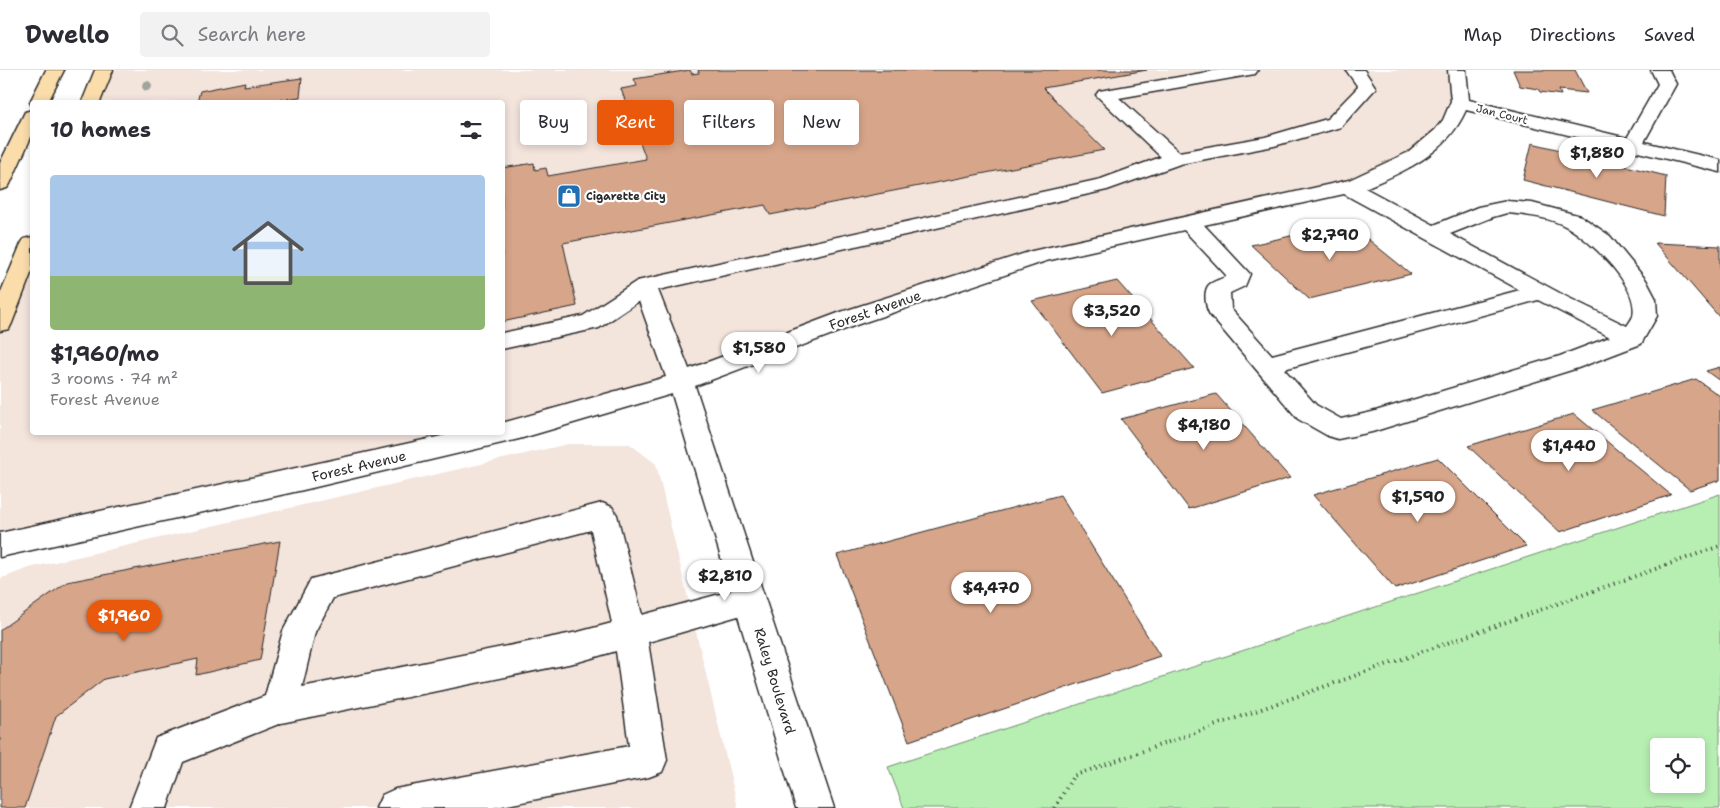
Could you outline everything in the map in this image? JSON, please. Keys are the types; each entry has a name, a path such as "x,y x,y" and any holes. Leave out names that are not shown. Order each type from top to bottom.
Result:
{"main road":[{"path":"40,100 54,70"},
{"path":"92,100 104,70"},
{"path":"1,179 30,120"},
{"path":"0,323 30,249"}],"street":[{"path":"1175,159 1105,95 1249,70"},
{"path":"505,340 590,322 645,286 847,243 1107,184 1175,159 1267,142 1334,123 1367,88 1355,70"},
{"path":"1457,70 1460,103"},
{"path":"1633,145 1667,84 1660,70"},
{"name":"Jan Court","path":"1460,103 1720,166"},
{"name":"Forest Avenue","path":"505,432 681,382 850,318 1040,256 1347,186 1390,170 1422,154 1443,134 1460,103"},
{"path":"1347,186 1541,292 1632,338"},
{"path":"1189,222 1238,274 1237,281 1218,289 1219,311 1307,412 1338,429 1372,422 1569,362 1632,338 1645,316 1644,299 1638,285 1602,241 1573,221 1532,209 1507,207 1486,212 1434,233"},
{"name":"Raley Boulevard","path":"645,286 681,382 815,808"},
{"path":"1266,365 1541,292"},
{"name":"Forest Avenue","path":"0,545 303,479 492,435"},
{"path":"280,707 299,632 322,588 602,515 630,632 648,760 395,808"},
{"path":"148,808 169,750 280,707 578,646 749,599"}],"path":[{"path":"1055,808 1073,776 1720,546"}],"shaded area":[{"path":"104,70 1457,70 1459,103 1443,134 1390,170 1103,241 505,432 505,100 92,100"},
{"path":"30,249 30,435 492,435 0,545 0,323"},
{"path":"568,444 630,444 656,464 738,808 0,808 0,579 29,568"}],"green space":[{"path":"1720,494 1720,808 904,808 888,767"}],"building":[{"path":"690,70 692,74 699,73 698,70 1147,70 1043,88 1104,150 770,215 765,205 563,243 577,306 505,321 505,168 534,163 535,170 546,168 548,176 646,159 641,145 674,145 674,100 625,100 621,89 637,86 634,79"},
{"path":"1513,70 1575,70 1587,93 1559,90 1561,95 1540,92 1538,89 1520,86"},
{"path":"302,78 300,97 277,100 198,100 200,91 245,82 244,86"},
{"path":"1532,143 1666,176 1664,216 1523,180"},
{"path":"1348,223 1411,274 1309,299 1251,245"},
{"path":"1655,243 1720,246 1720,318"},
{"path":"1117,281 1194,368 1102,393 1032,301"},
{"path":"1720,367 1720,381 1706,371"},
{"path":"1696,379 1720,396 1720,480 1690,490 1592,410"},
{"path":"1216,394 1290,478 1189,509 1121,419"},
{"path":"1574,414 1671,495 1560,532 1468,446"},
{"path":"1438,458 1526,546 1395,589 1313,495"},
{"path":"1060,495 1160,656 909,741 837,555"},
{"path":"280,541 260,660 196,675 198,659 104,679 56,716 25,808 0,808 0,630 67,582"}],"place":[{"name":"Cigarette City","path":"569,196"}]}
